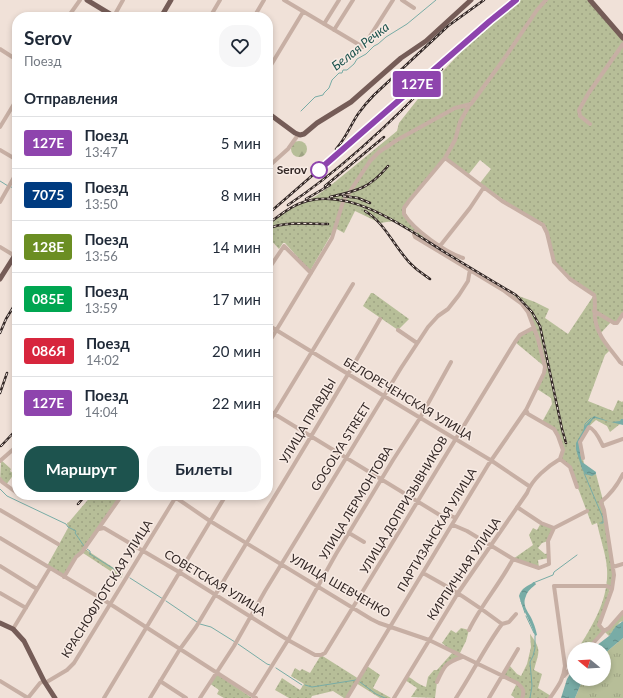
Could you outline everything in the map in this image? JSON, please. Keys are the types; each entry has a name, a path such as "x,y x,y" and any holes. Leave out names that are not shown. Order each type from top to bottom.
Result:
{"main road":[{"path":"87,0 106,12"},
{"path":"164,12 171,0"},
{"path":"273,117 298,135 304,134 317,123 351,102 401,58 426,41 471,0"},
{"path":"590,0 623,38"},
{"path":"0,279 12,260"},
{"path":"0,623 13,629 27,646 44,682 55,698"}],"street":[{"path":"72,12 80,0"},
{"path":"117,12 123,0"},
{"path":"213,12 220,0"},
{"path":"257,12 264,0"},
{"path":"284,0 363,47 393,0"},
{"path":"324,24 339,0"},
{"path":"334,30 352,0"},
{"path":"402,0 414,8"},
{"path":"463,258 440,246 417,229 404,214 404,208 445,158 455,140 460,122 470,104 504,59 537,10 546,0"},
{"path":"273,62 303,12"},
{"path":"590,124 580,116 579,110 588,94 623,44"},
{"path":"1,51 12,57"},
{"path":"273,335 332,238 343,202 370,161 397,140 455,108 470,104"},
{"path":"0,127 12,107"},
{"path":"273,163 288,150 298,135"},
{"path":"0,150 12,157"},
{"path":"445,158 506,203 543,225 547,233 554,262 570,279 594,295 594,311 602,340 623,364"},
{"path":"0,202 12,181"},
{"path":"440,246 470,208 484,187"},
{"path":"417,229 414,234 415,237 470,269 517,300 528,312 533,328"},
{"path":"273,262 284,246 311,273"},
{"path":"0,247 12,252"},
{"name":"GOGOLYA STREET","path":"200,698 235,643 345,457 417,342 438,316 448,308 459,295 468,281 470,269"},
{"path":"352,284 274,414 443,518 450,516 456,518"},
{"path":"594,311 614,323 617,322 623,314"},
{"name":"УЛИЦА ПРАВДЫ","path":"273,497 348,375 380,319"},
{"name":"БЕЛОРЕЧЕНСКАЯ УЛИЦА","path":"273,328 492,461 529,486"},
{"name":"ПАРТИЗАНСКАЯ УЛИЦА","path":"347,698 456,518 526,410 544,373 545,367 538,339 533,328"},
{"name":"УЛИЦА ДОПРИЗЫВНИКОВ","path":"321,655 325,653 353,608 515,342 520,335 533,328"},
{"path":"398,330 417,342"},
{"name":"УЛИЦА ЛЕРМОНТОВА","path":"255,697 349,533 420,418 451,362"},
{"path":"526,410 528,414 554,429 563,450 560,459 570,467 577,487"},
{"path":"583,458 580,442 589,427 592,428 599,437 603,446 623,439"},
{"path":"0,461 12,450"},
{"name":"КИРПИЧНАЯ УЛИЦА","path":"394,698 458,593 527,492 529,486 551,465 560,459"},
{"path":"604,631 599,626 612,589 614,575 604,510 601,502 617,485 623,474"},
{"path":"0,479 12,489"},
{"path":"64,577 76,557 82,552 118,500"},
{"name":"КРАСНОФЛОТСКАЯ УЛИЦА","path":"28,698 37,686 71,668 173,500"},
{"name":"УЛИЦА ШЕВЧЕНКО","path":"181,500 210,521 371,619 429,640 517,683 522,687 524,692 522,698"},
{"path":"104,698 223,500"},
{"name":"УЛИЦА ПРАВДЫ","path":"180,650 198,623 271,500"},
{"path":"517,507 541,523 554,528"},
{"path":"0,510 58,544"},
{"path":"452,525 467,531 513,559 539,568 549,564 548,541 554,528 587,511"},
{"name":"СОВЕТСКАЯ УЛИЦА","path":"98,528 104,528 179,572 288,640 315,655 321,655"},
{"path":"349,533 364,542"},
{"path":"0,538 110,605 255,697"},
{"path":"469,630 481,608 509,568 513,559"},
{"path":"613,567 623,564"},
{"path":"0,566 37,589"},
{"path":"13,629 50,568"},
{"path":"423,573 458,593 502,624"},
{"path":"564,676 554,586 607,586 612,589"},
{"path":"0,593 26,608"},
{"path":"594,642 623,612"},
{"path":"456,698 502,624 509,622 516,614"},
{"path":"489,698 518,649"},
{"path":"150,698 180,650"},
{"path":"437,682 445,665 462,657"},
{"path":"550,698 567,672"},
{"path":"0,681 28,698"},
{"path":"160,681 186,698"}],"green space":[{"path":"520,0 590,0 623,38 623,314 617,323 611,322 600,334 610,350 605,355 588,401 613,411 618,400 623,401 623,419 621,419 620,424 610,432 607,426 596,420 584,433 581,445 581,451 587,474 596,474 604,504 614,575 599,626 604,631 594,642 582,642 603,601 607,580 607,569 597,523 592,525 570,467 560,459 563,450 554,429 542,422 552,404 551,398 537,389 545,367 515,342 520,335 533,328 528,312 513,296 516,295 549,309 545,318 568,334 594,295 570,279 554,262 543,225 524,215 480,183 491,169 480,160 468,175 445,159 403,208 414,228 426,239 460,260 458,262 394,221 380,223 355,211 344,233 335,228 310,271 285,243 283,243 279,249 273,242 273,221 287,211 316,196 330,186 397,131 399,123 425,90 479,33"},
{"path":"299,141 305,143 307,149 305,155 299,157 293,155 291,149 293,143"},
{"path":"371,293 409,319 398,330 363,306"},
{"path":"1,460 11,469 10,471 12,472 12,477 6,485 0,481"},
{"path":"88,500 117,500 64,576 47,566 68,528 67,523"},
{"path":"541,523 554,528 548,541 542,543 538,548 545,554 549,553 549,558 538,560 539,568 513,559 533,545 529,535 533,528 537,530"},
{"path":"85,549 123,574 121,578 83,553"},
{"path":"623,612 623,621 620,622 609,636 604,631"},
{"path":"461,628 469,630 466,641 459,655 462,657 449,662 437,682 435,698 411,697 417,688 405,680 407,676 420,685 426,687 428,677 434,670 437,670 453,652 442,643 451,630 456,633"},
{"path":"530,634 538,647 534,670 542,674 538,688 551,696 550,698 515,698 511,695 517,683 502,675 509,665 517,674 521,676 527,664 531,647"},
{"path":"623,638 623,698 575,698 580,686 611,686 611,648"},
{"path":"321,655 359,679 367,666 380,675 373,688 391,698 380,698 356,683 347,698 344,698 333,691 312,696 311,698 289,698 275,690 282,678 300,690 304,684 291,676 295,668 300,671 302,669 310,673"},
{"path":"216,673 252,698 224,698 217,694 219,690 209,683"}],"water":[{"path":"594,416 611,422 595,418 593,419 581,439 580,449 582,462 596,472 596,474 592,476 585,474 582,469 576,449 576,443 584,427"},
{"path":"623,419 623,425 611,422 620,421"},
{"path":"534,582 536,584 528,592 525,600 525,607 535,627 537,635 535,636 519,596 523,589"},
{"path":"623,621 623,638 611,648 611,642 601,642 609,636 616,626"},
{"path":"567,679 567,686 580,686 575,698 561,698"}],"waterway":[{"name":"Белая Речка","path":"301,111 315,97 323,95 329,88 332,80 339,73 342,73 343,70 347,70 357,59 366,54 386,37 407,24 436,0"},
{"name":"Белая Речка","path":"0,181 8,186"},
{"path":"584,430 585,424 591,418"},
{"path":"579,457 577,447 580,438"},
{"path":"584,473 603,518 603,523 600,523"},
{"path":"0,489 7,496 12,498"},
{"path":"15,500 66,524 68,527 76,531 75,533 84,546"},
{"path":"87,549 90,551 90,554 122,574"},
{"path":"533,583 553,575 554,572 577,555"},
{"path":"130,578 163,599"},
{"path":"166,601 197,622"},
{"path":"521,601 525,613"},
{"path":"526,616 534,633"},
{"path":"200,624 211,627 235,642"},
{"path":"530,698 532,686 530,662 535,648 535,636"},
{"path":"238,644 270,665"},
{"path":"276,668 302,685"},
{"path":"305,685 312,687 356,680"},
{"path":"360,682 376,694 385,698"}],"railway":[{"path":"336,149 343,141 358,114 374,95 448,26 484,0"},
{"path":"273,210 516,0"},
{"path":"288,205 330,175 369,142 442,69"},
{"path":"325,186 384,137"},
{"path":"330,197 362,188 375,179 388,166"},
{"path":"306,199 330,185"},
{"path":"343,196 358,198 370,203"},
{"path":"273,220 291,208 307,201 325,199 343,201 362,206 398,223 516,295 532,312 540,326 566,443"},
{"path":"365,211 377,220 410,263 430,279"},
{"path":"273,226 306,223 328,224"},
{"path":"0,333 12,309"},
{"path":"0,393 7,373"},
{"path":"1,446 12,434"},
{"path":"78,504 82,500"}],"train":[{"name":"127Е","path":"319,170 506,7 516,0"}],"place":[{"name":"Serov","path":"319,170"}]}
